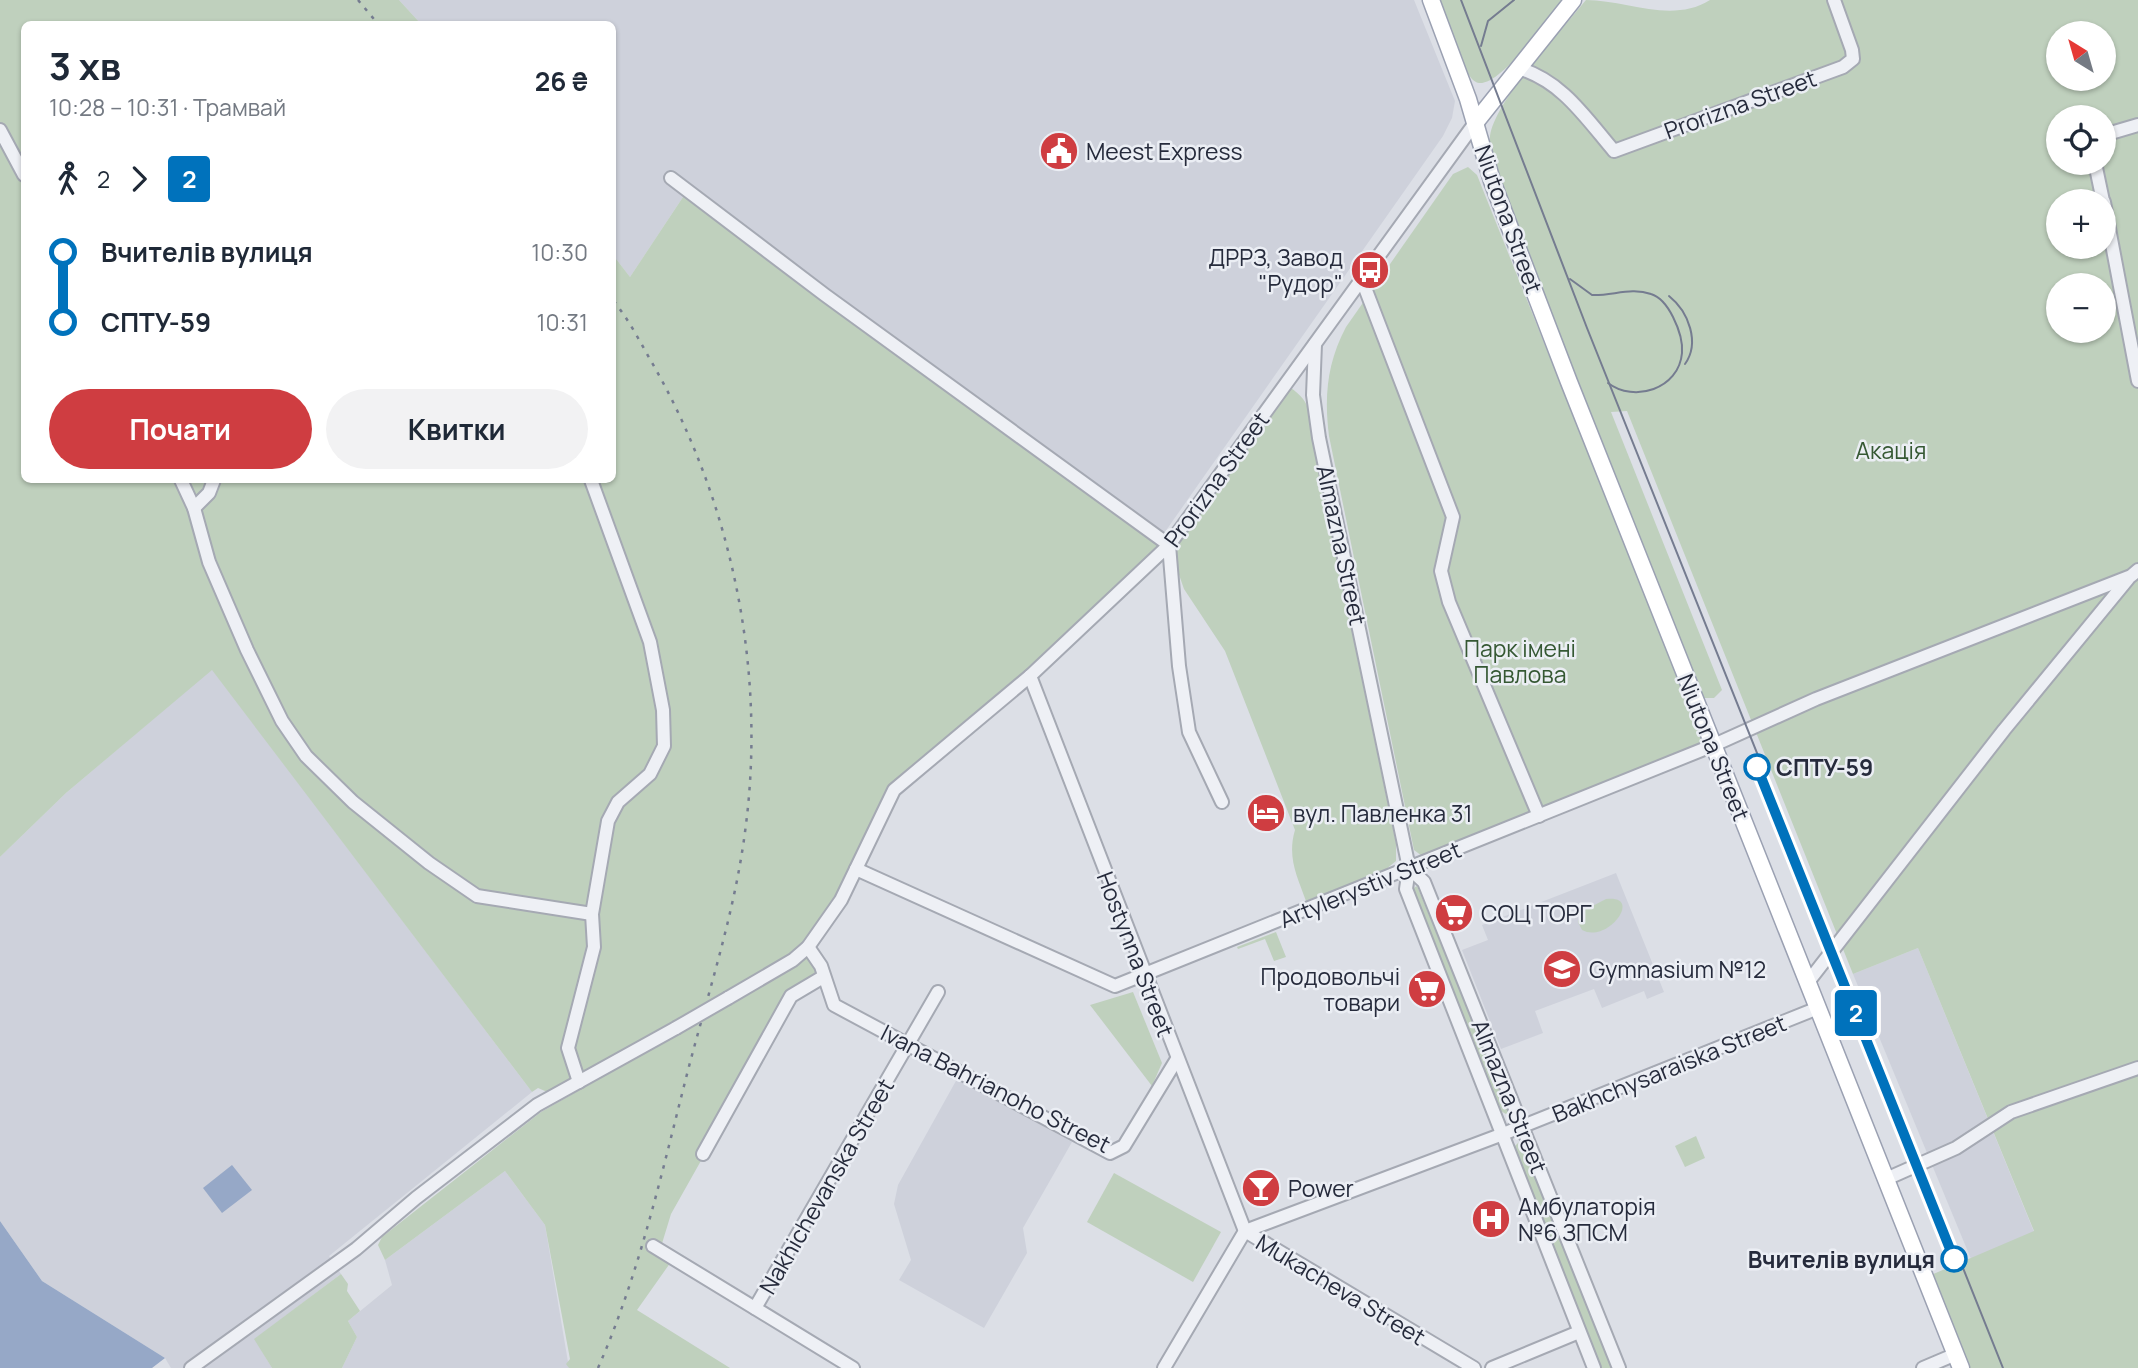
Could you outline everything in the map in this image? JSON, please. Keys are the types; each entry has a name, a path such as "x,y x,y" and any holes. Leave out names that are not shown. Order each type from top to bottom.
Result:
{"main road":[{"name":"Niutona Street","path":"1432,0 1475,123 1492,181 1959,1361"},
{"name":"Prorizna Street","path":"1475,123 1573,0"}],"street":[{"path":"1518,68 1540,75 1557,86 1614,151 1843,67 1853,59 1853,50 1834,0"},
{"name":"Prorizna Street","path":"191,1368 356,1249 416,1198 526,1114 793,960 808,947 841,900 894,790 1030,676 1169,545 1475,123"},
{"path":"2116,131 2138,125"},
{"path":"0,130 21,169"},
{"path":"671,178 825,295 1169,545 1179,666 1189,732 1222,802"},
{"path":"2114,259 2138,380"},
{"path":"1362,280 1453,517 1441,571 1449,602 1539,816"},
{"name":"Almazna Street","path":"1315,344 1313,395 1319,438 1409,868 1406,889 1594,1368"},
{"path":"182,483 194,508 209,562 244,642 282,721 306,756 353,802 429,863 477,896 592,914"},
{"path":"194,508 208,493 213,483"},
{"path":"579,1082 568,1048 594,947 592,914 611,811 650,774 664,746 663,710 650,642 592,483"},
{"path":"1808,982 2004,730 2134,573"},
{"name":"Artylerystiv Street","path":"856,869 1115,986 1714,746 1816,699 2134,573"},
{"name":"Hostynna Street","path":"1030,676 1245,1231"},
{"name":"Almazna Street","path":"1409,868 1424,882 1619,1368"},
{"path":"808,947 821,966 835,1005"},
{"path":"703,1154 791,996 823,977"},
{"name":"Ivana Bahrianoho Street","path":"806,987 1110,1153 1124,1146 1177,1059"},
{"name":"Nakhichevanska Street","path":"755,1308 938,992"},
{"name":"Bakhchysaraiska Street","path":"1245,1231 1503,1134 1818,1008"},
{"path":"1886,1179 1956,1148 2011,1112 2138,1068"},
{"path":"1167,1367 1245,1231"},
{"name":"Mukacheva Street","path":"1245,1231 1475,1368"},
{"path":"653,1246 853,1368"},
{"path":"1492,1368 1579,1332"},
{"path":"1923,1368 1959,1361"}],"shaded area":[{"path":"399,0 1414,0 1455,101 1452,118 1443,136 1160,539 689,188 630,277 616,259 616,21 418,21"},
{"path":"212,669 532,1092 329,1256 341,1274 255,1339 272,1368 171,1368 165,1358 42,1281 0,1221 0,857 66,793"},
{"name":"Gymnasium №12","path":"1616,873 1664,992 1647,999 1644,991 1602,1008 1594,989 1535,1011 1543,1033 1501,1049 1462,950 1488,940 1482,925"},
{"path":"1918,948 2034,1232 1971,1259 1853,974"},
{"path":"957,1079 1072,1142 1023,1228 1027,1253 984,1328 899,1280 911,1260 894,1204 898,1185"},
{"path":"505,1171 545,1225 569,1368 342,1368 357,1337 348,1321 392,1285 385,1260"}],"green space":[{"path":"0,0 399,0 418,21 21,21 21,483 616,483 616,259 630,277 689,188 1169,545 1285,384 1294,390 1308,407 1312,440 1396,843 1396,861 1385,870 1306,901 1293,858 1295,830 1225,651 1184,589 1169,546 894,790 856,869 808,946 823,977 797,990 671,1214 660,1250 673,1259 637,1310 730,1368 569,1368 566,1364 570,1359 545,1225 505,1171 385,1260 378,1245 382,1237 541,1112 678,1034 682,1017 552,1094 538,1088 532,1092 212,670 66,793 0,857"},
{"path":"1439,0 1563,0 1512,62 1489,81 1479,83 1467,73"},
{"name":"Акація","path":"1586,0 1665,11 1695,7 1710,0 2138,0 2138,1368 1968,1368 1931,1275 2034,1231 1918,948 1853,974 1627,411 1611,412 1722,690 1714,698 1698,698 1501,189 1491,156 1490,136 1495,121 1516,85"},
{"name":"Парк імені Павлова","path":"1468,167 1477,175 1704,743 1422,856 1414,850 1329,436 1327,393 1331,367 1346,327 1453,174"},
{"path":"1417,886 1510,1111 1506,1114 1499,1110 1412,889"},
{"path":"1606,899 1617,899 1622,904 1618,918 1602,930 1582,930 1578,922 1581,912"},
{"path":"1276,932 1286,957 1274,961 1265,939 1238,949 1237,947"},
{"path":"1133,992 1162,1063 1152,1086 1090,1005"},
{"path":"1696,1136 1705,1158 1685,1167 1675,1146"},
{"path":"1519,1142 1525,1145 1612,1368 1600,1368 1514,1147"},
{"path":"1114,1173 1221,1232 1193,1282 1087,1222"},
{"path":"341,1274 348,1284 347,1291 360,1311 348,1321 357,1337 342,1368 272,1368 254,1339"}],"water":[{"path":"232,1165 252,1190 222,1213 203,1188"},
{"path":"0,1221 42,1281 165,1358 152,1368 0,1368"}],"tram line":[{"path":"1461,0 1587,328 2003,1368"},
{"path":"1481,46 1488,21 1514,0"},
{"path":"1570,279 1592,295 1636,291 1655,295 1666,306 1678,330 1682,348 1679,365 1673,376 1664,384 1642,392 1630,392 1608,383"},
{"path":"1669,296 1682,310 1690,328 1692,347 1685,364"},
{"name":"2","path":"1757,767 1954,1259"}],"railway":[{"path":"358,0 376,21"},
{"path":"598,1368 626,1297 648,1225 719,956 740,863 751,771 751,710 746,649 737,589 722,529 703,471 679,415 638,337 616,304"}],"place":[{"name":"Meest Express","path":"1059,151"},
{"name":"ДРРЗ, Завод \"Рудор\"","path":"1370,270"},
{"name":"СПТУ-59","path":"1757,767"},
{"name":"вул. Павленка 31","path":"1266,813"},
{"name":"СОЦ ТОРГ","path":"1454,913"},
{"name":"Gymnasium №12","path":"1562,969"},
{"name":"Продовольчі товари","path":"1427,989"},
{"name":"Power","path":"1261,1188"},
{"name":"Амбулаторія №6 ЗПСМ","path":"1491,1219"},
{"name":"Вчителів вулиця","path":"1954,1259"}]}
